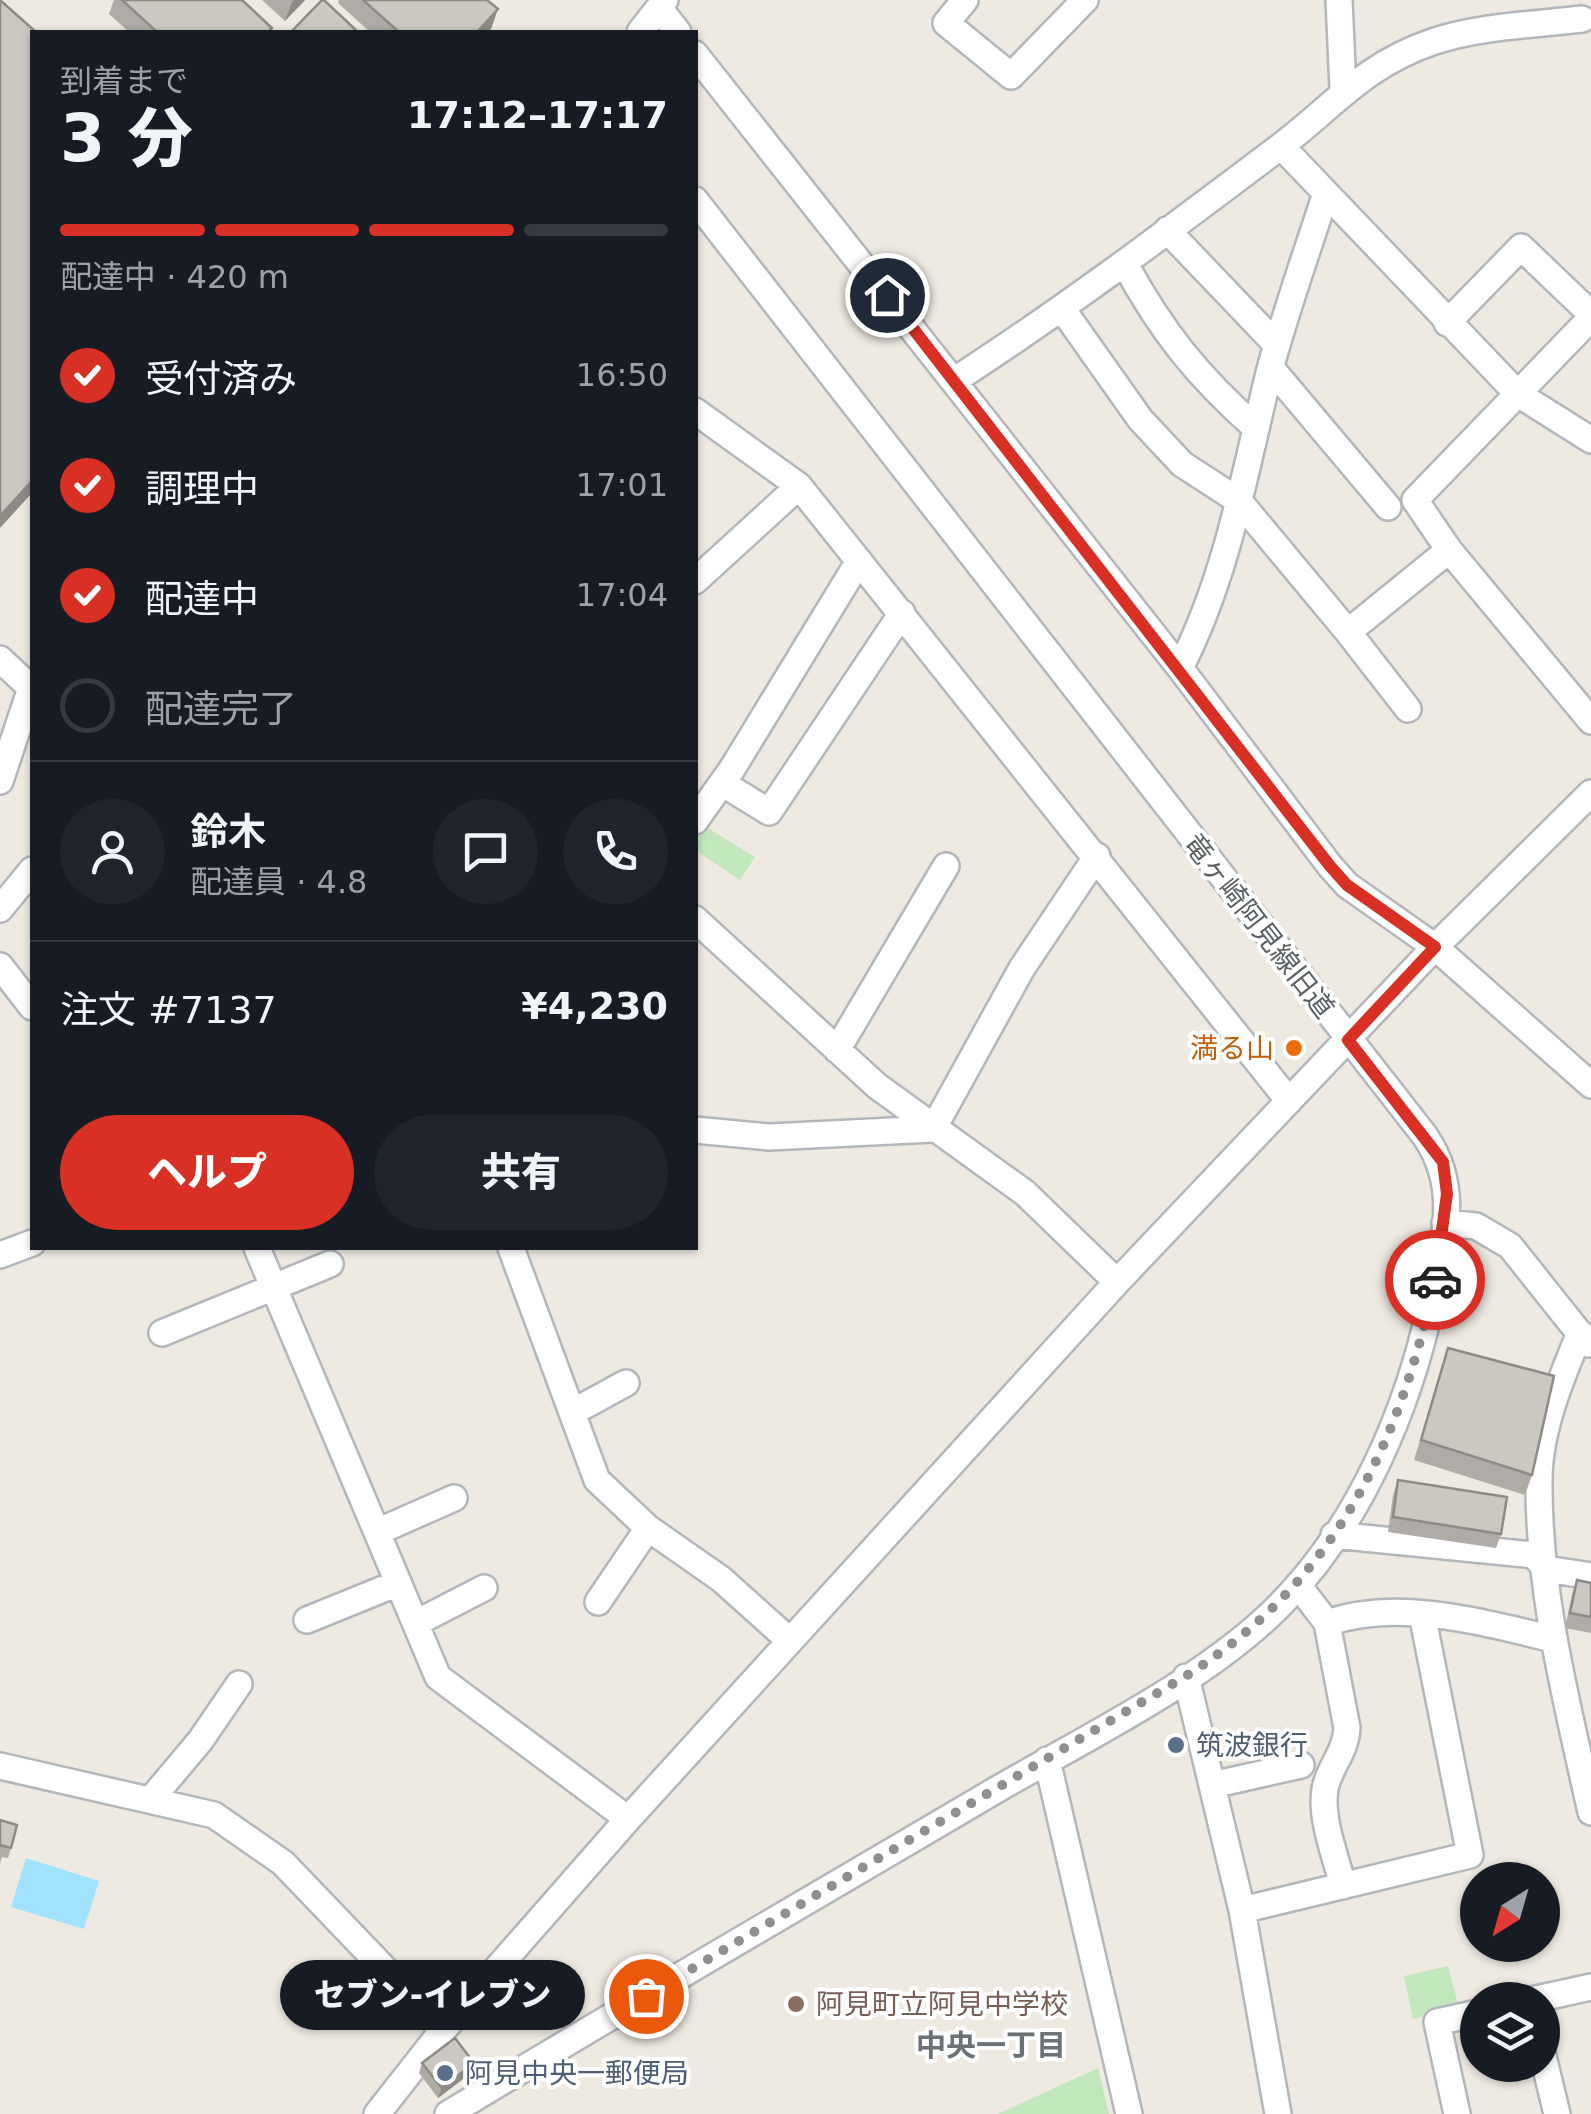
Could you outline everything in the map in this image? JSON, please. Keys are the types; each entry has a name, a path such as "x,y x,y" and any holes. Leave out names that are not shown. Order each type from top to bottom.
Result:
{"street":[{"path":"965,0 946,23 1011,76 1085,0"},
{"path":"1339,0 1343,89"},
{"path":"1548,0 1587,21"},
{"path":"642,30 662,4 677,30"},
{"path":"955,380 1063,310 1281,146 1343,89 1431,42 1468,33 1587,21"},
{"path":"698,58 955,380 1338,875 1435,947 1591,1085"},
{"path":"1281,146 1518,394 1591,440"},
{"path":"1180,668 1196,637 1239,501 1274,356 1325,196"},
{"name":"竜ヶ崎阿見線旧道","path":"448,2114 1047,1760 1186,1676 1256,1628 1298,1586 1334,1535 1398,1414 1426,1324 1445,1223 1443,1162 698,204"},
{"path":"1166,230 1274,356 1388,508"},
{"path":"1448,323 1522,247 1591,316 1415,500 1449,550 1591,720"},
{"path":"1124,264 1156,321 1204,382 1256,428"},
{"path":"1063,310 1140,419 1182,464 1239,501 1408,708"},
{"path":"698,412 799,486 1289,1101"},
{"path":"698,578 799,486"},
{"path":"1348,632 1449,550"},
{"path":"698,817 859,561"},
{"path":"722,783 769,812 902,614"},
{"path":"0,658 30,686"},
{"path":"0,780 30,694"},
{"path":"377,2114 443,2030 628,1819 1117,1282 1435,947 1591,793"},
{"path":"933,1130 1022,968 1097,856"},
{"path":"837,1050 946,866"},
{"path":"0,909 30,874"},
{"path":"698,922 837,1050 933,1130 976,1154 1024,1193 1117,1282"},
{"path":"0,966 30,1004"},
{"path":"698,1130 768,1138 933,1130"},
{"path":"1445,1223 1476,1226 1510,1246 1585,1340 1562,1374 1539,1479 1553,1639 1591,1812"},
{"path":"0,1255 30,1244"},
{"path":"258,1250 438,1677 628,1819"},
{"path":"512,1250 597,1480 648,1528 721,1579 790,1640"},
{"path":"162,1333 330,1264"},
{"path":"573,1412 626,1383"},
{"path":"377,1532 454,1498"},
{"path":"598,1602 648,1528"},
{"path":"1334,1535 1534,1555 1546,1569 1591,1576"},
{"path":"306,1620 398,1583"},
{"path":"1298,1586 1326,1623 1347,1728 1346,1744 1326,1786 1324,1806 1343,1886"},
{"path":"416,1623 484,1588"},
{"path":"1326,1623 1360,1612 1422,1614 1553,1639"},
{"path":"1242,1910 1470,1855 1422,1614"},
{"path":"1186,1676 1242,1910 1278,2114"},
{"path":"152,1798 200,1741 239,1684"},
{"path":"1047,1760 1130,2114"},
{"path":"0,1766 214,1815 284,1862 443,2030"},
{"path":"1212,1785 1301,1766"},
{"path":"1560,1993 1591,1986"},
{"path":"1457,2114 1437,2022 1460,2016"},
{"path":"1550,2082 1558,2114"}],"green space":[{"path":"703,825 755,857 740,880 698,852 698,831"},
{"path":"1448,1966 1459,2008 1413,2019 1404,1976"},
{"path":"1098,2068 1109,2114 998,2114"}],"water":[{"path":"26,1858 99,1881 84,1929 11,1907"}],"building":[{"path":"0,0 34,30 30,30 30,483 0,516"},
{"path":"122,0 242,0 272,28 270,30 155,30"},
{"path":"324,0 356,30 293,30"},
{"path":"363,0 487,0 498,9 479,30 397,30"},
{"path":"1448,1348 1554,1376 1532,1475 1421,1440"},
{"path":"1398,1480 1507,1497 1501,1534 1393,1517"},
{"path":"1577,1580 1591,1583 1591,1617 1570,1613"},
{"path":"0,1820 17,1825 11,1848 0,1845"},
{"path":"455,2038 474,2063 442,2088 422,2063"}],"way so far":[{"path":"646,1996 1057,1754 1225,1652 1256,1628 1298,1586 1372,1472 1398,1414 1419,1350 1435,1280"}],"place":[{"name":"満る山","path":"1294,1048"},
{"name":"筑波銀行","path":"1176,1745"},
{"name":"セブン-イレブン","path":"646,1996"},
{"name":"阿見町立阿見中学校","path":"796,2004"},
{"name":"阿見中央一郵便局","path":"445,2073"}],"district":[{"name":"中央一丁目","path":"991,2045"}],"route":[{"path":"887,295 1330,866 1347,885 1435,947 1348,1040 1443,1162 1447,1194 1435,1280"}]}
